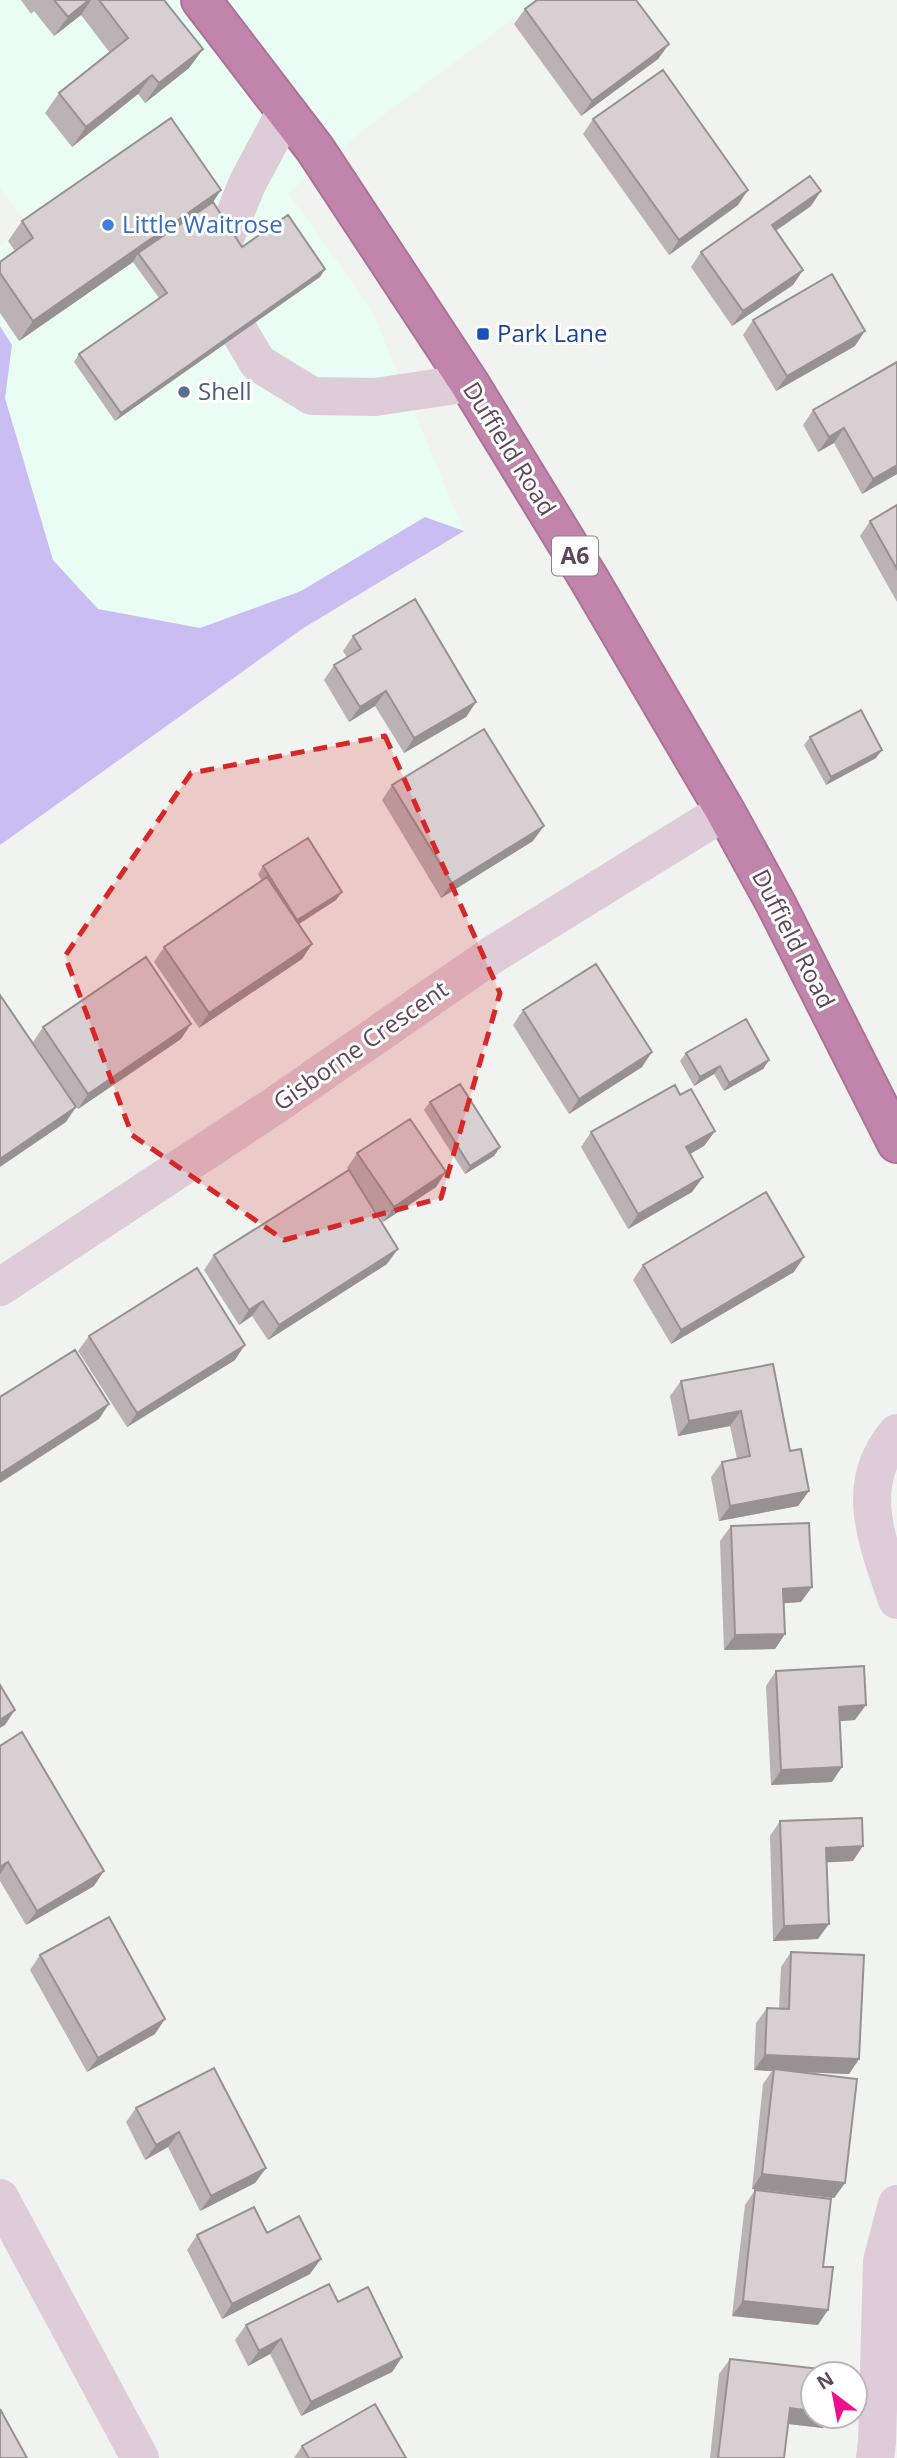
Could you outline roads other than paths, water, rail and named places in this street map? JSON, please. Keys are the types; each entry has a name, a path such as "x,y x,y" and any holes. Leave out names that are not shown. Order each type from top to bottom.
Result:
{"highway":[{"name":"Duffield Road","path":"201,0 315,149 469,383 589,579 726,811 897,1143"}],"street":[{"path":"286,111 247,184 222,246 227,311 258,363 312,396 375,397 469,383"},
{"name":"Gisborne Crescent","path":"0,1287 277,1104 492,955 726,811"},
{"path":"897,1433 881,1457 872,1484 872,1516 897,1600"},
{"path":"0,2198 140,2458"},
{"path":"875,2458 882,2261 897,2204"}],"place":[{"name":"Little Waitrose","path":"108,225"},
{"name":"Park Lane","path":"483,334"},
{"name":"Shell","path":"184,392"}]}
